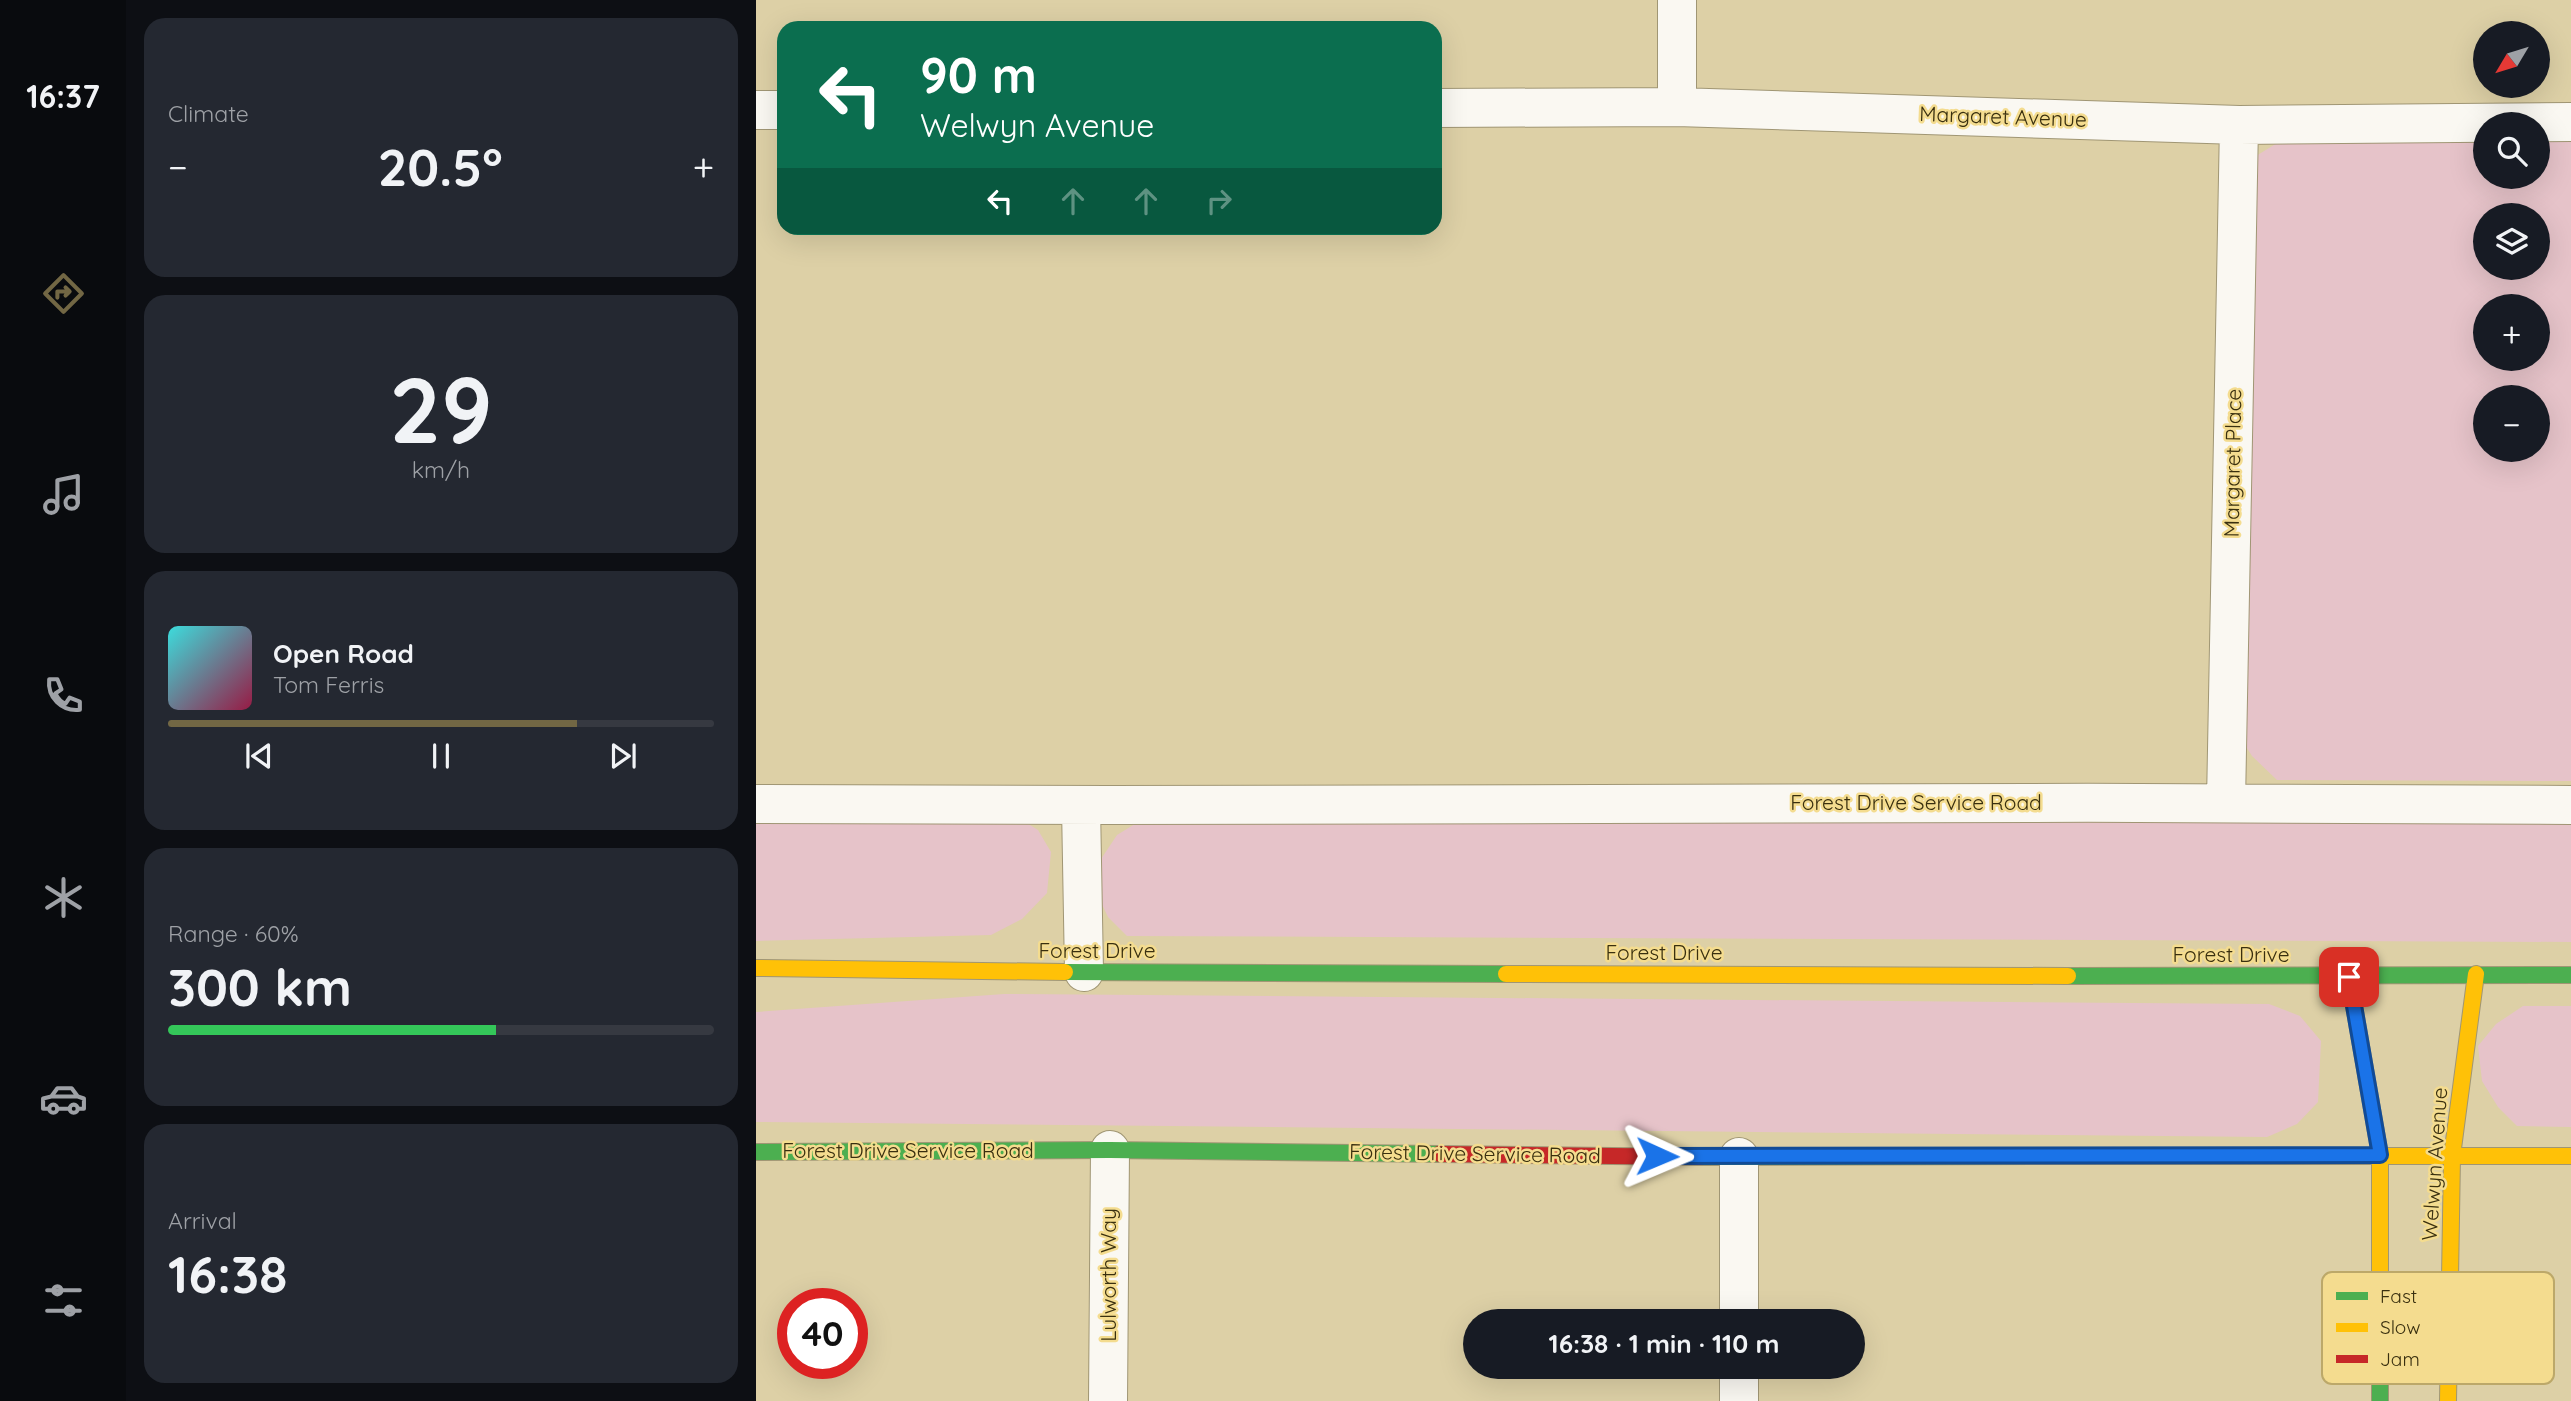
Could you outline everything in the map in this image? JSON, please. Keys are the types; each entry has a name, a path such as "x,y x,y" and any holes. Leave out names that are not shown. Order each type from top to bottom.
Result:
{"street":[{"path":"1677,0 1677,107"},
{"name":"Margaret Avenue","path":"1442,107 1677,107 2239,125 2571,122"},
{"path":"756,110 777,110"},
{"name":"Margaret Place","path":"2226,802 2239,125"},
{"name":"Forest Drive Service Road","path":"756,804 1081,806 2226,802 2571,805"},
{"path":"1081,806 1084,972"},
{"name":"Forest Drive","path":"756,968 1084,972 2349,977 2571,975"},
{"name":"Welwyn Avenue","path":"2450,1272 2452,1156 2476,974"},
{"path":"2349,977 2380,1155 2380,1272"},
{"name":"Forest Drive Service Road","path":"756,1152 1110,1150 1739,1157 2571,1156"},
{"name":"Lulworth Way","path":"1108,1401 1110,1150"},
{"path":"1739,1157 1739,1309"},
{"path":"1739,1379 1739,1401"}],"shaded area":[{"path":"2295,132 2473,132 2473,189 2550,189 2550,133 2571,133 2571,781 2277,780 2252,756 2236,731 2248,161"},
{"path":"1014,815 1038,830 1051,852 1047,893 1022,919 991,935 756,941 756,816"},
{"path":"1143,819 2571,824 2571,942 1127,936 1108,917 1098,896 1101,859 1117,835"},
{"path":"1004,994 2269,1004 2300,1016 2321,1041 2318,1102 2297,1124 2267,1137 756,1122 756,1012"},
{"path":"2523,1006 2571,1006 2571,1127 2517,1126 2498,1107 2482,1081 2478,1046 2496,1024"}],"traffic: fast":[{"path":"1065,972 1506,974"},
{"path":"2068,976 2571,975"},
{"path":"756,1152 1110,1150 1439,1154"},
{"path":"1700,1157 2054,1156"},
{"path":"2380,1384 2380,1401"}],"traffic: slow":[{"path":"756,968 1065,972"},
{"path":"1506,974 2068,976"},
{"path":"2450,1272 2452,1156 2476,974"},
{"path":"2349,977 2380,1155 2380,1272"},
{"path":"2054,1156 2571,1156"},
{"path":"2448,1384 2448,1401"}],"traffic: jam":[{"path":"1439,1154 1700,1157"}],"route":[{"path":"1657,1156 2380,1155 2349,977"}]}
